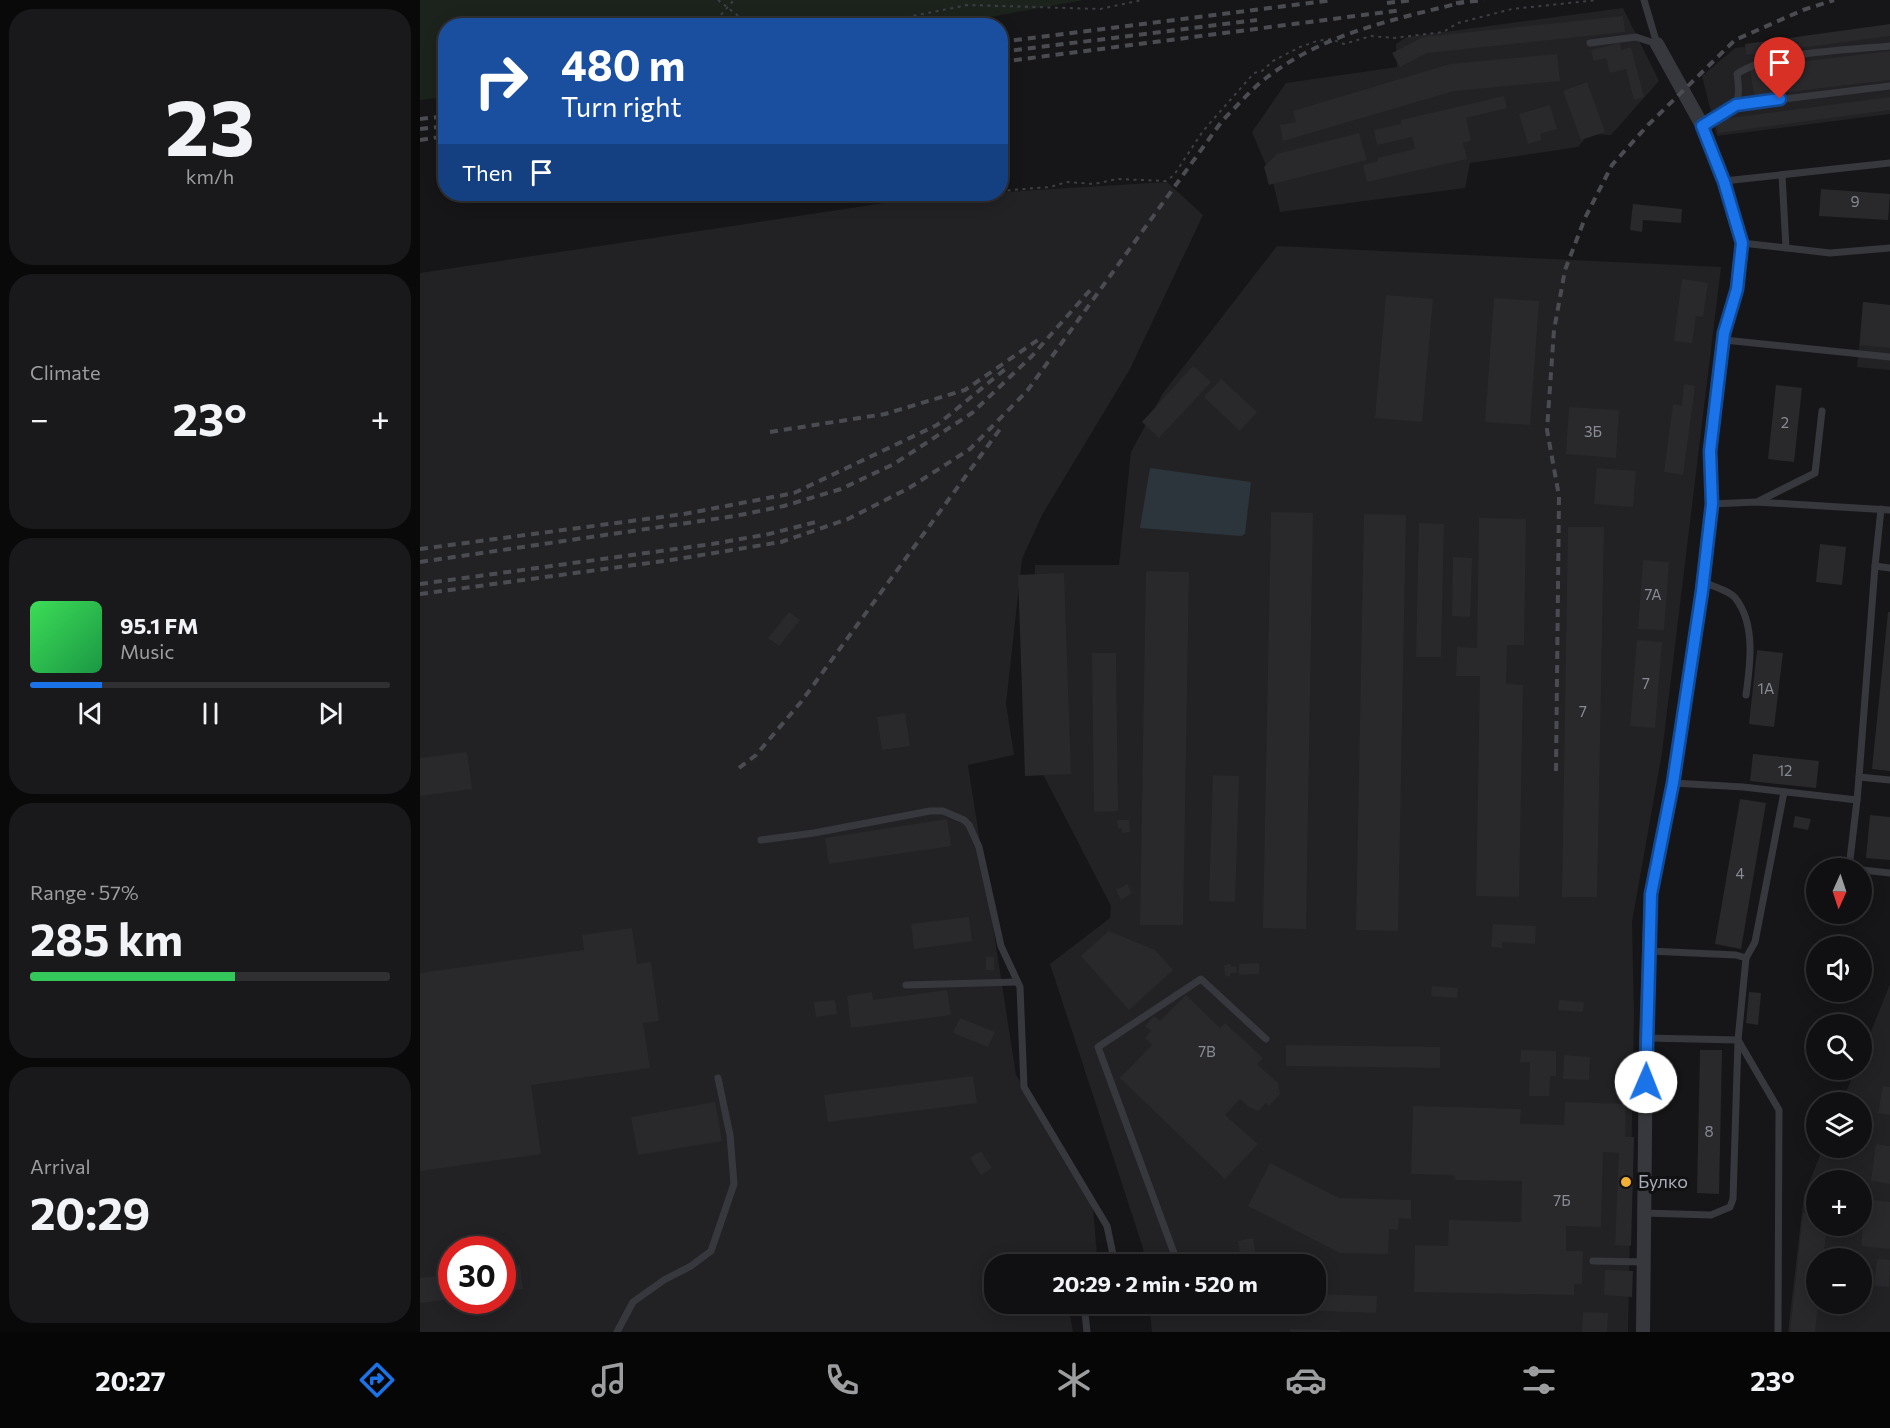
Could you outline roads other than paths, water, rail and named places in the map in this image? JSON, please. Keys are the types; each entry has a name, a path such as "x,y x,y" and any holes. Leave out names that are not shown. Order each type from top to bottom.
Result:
{"street":[{"path":"1643,1332 1646,1038 1651,894 1673,783 1703,582 1712,504 1710,451 1724,340 1737,289 1742,243 1724,182 1702,126 1657,44"}],"lane":[{"path":"1644,0 1657,44"},
{"path":"1590,43 1636,37 1657,44"},
{"path":"1736,105 1740,95 1737,74 1746,68 1779,59 1890,46"},
{"path":"1702,126 1736,105 1890,86"},
{"path":"1724,182 1890,163"},
{"path":"1782,175 1786,248"},
{"path":"1742,243 1830,253 1890,248"},
{"path":"1724,340 1890,357"},
{"path":"1756,502 1815,473 1822,411"},
{"path":"1712,504 1756,502 1890,510"},
{"path":"1850,858 1881,509"},
{"path":"1875,566 1890,568"},
{"path":"1703,582 1736,597 1743,613 1752,647 1746,695"},
{"path":"1859,777 1890,780"},
{"path":"1673,783 1857,800"},
{"path":"1644,1213 1711,1215 1730,1207 1733,1199 1738,1040 1746,958 1755,942 1784,792"},
{"path":"761,840 814,833 930,811 943,811 964,820 969,825 979,847 1001,946 1020,987 1024,1087 1107,1226 1113,1254"},
{"path":"1872,871 1890,873"},
{"path":"1649,951 1736,955 1746,958"},
{"path":"1174,1254 1098,1047 1201,979 1266,1039"},
{"path":"906,985 1017,982"},
{"path":"1646,1038 1738,1040"},
{"path":"1738,1040 1779,1110 1778,1332"},
{"path":"617,1332 633,1302 664,1280 692,1266 711,1251 734,1184 730,1134 718,1078"},
{"path":"1593,1261 1644,1262"},
{"path":"1085,1314 1087,1332"}],"railway":[{"path":"1008,41 1333,0"},
{"path":"1387,3 1413,0"},
{"path":"1456,3 1484,0"},
{"path":"1556,771 1559,496 1547,430 1554,330 1565,270 1585,218 1612,165 1648,125 1735,40 1803,10 1834,0"},
{"path":"420,594 671,560 781,542 848,519 909,488 970,449 1027,391 1222,121 1261,82 1307,52 1332,40 1384,23 1464,2"},
{"path":"1008,61 1402,10"},
{"path":"1008,51 1257,20"},
{"path":"420,119 438,117"},
{"path":"420,129 438,127"},
{"path":"420,140 438,137"},
{"path":"420,562 735,516 784,506 841,489 894,464 972,413 1032,356 1092,288"},
{"path":"770,432 885,414 965,390 1042,337"},
{"path":"420,549 684,514 794,493 937,425 1009,366"},
{"path":"739,768 756,755 801,702 1003,425"},
{"path":"420,584 712,544 769,534 816,522"}],"place":[{"name":"Булко","path":"1626,1182"}]}
